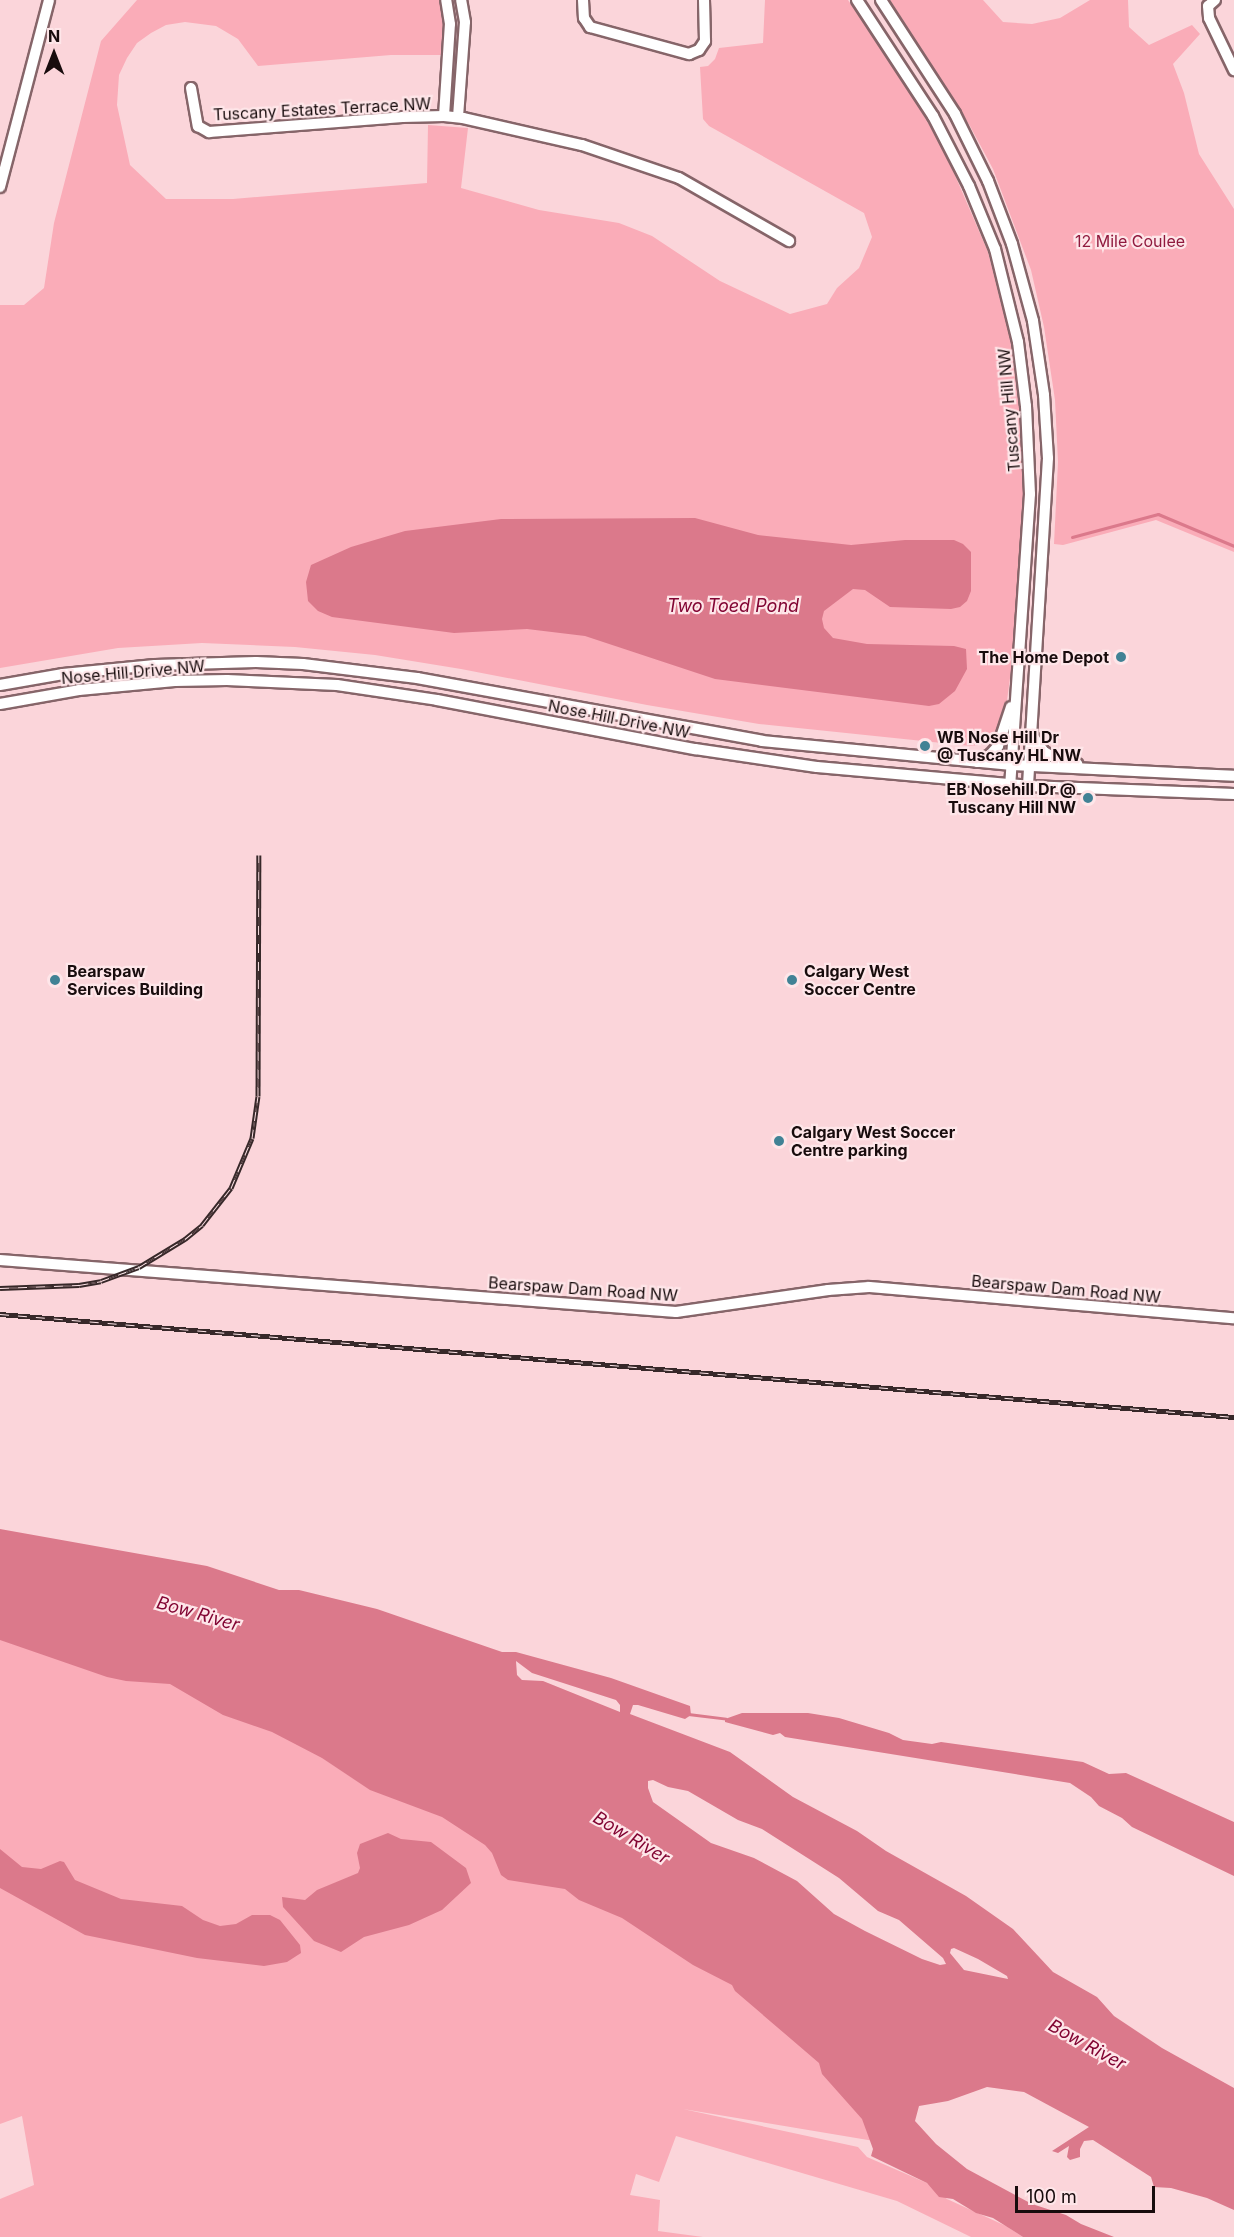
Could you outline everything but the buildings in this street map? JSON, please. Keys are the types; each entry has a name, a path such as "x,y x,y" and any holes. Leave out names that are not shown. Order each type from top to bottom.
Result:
{"street":[{"path":"0,187 49,0"},
{"path":"446,0 450,24 451,117"},
{"path":"451,117 465,22 461,0"},
{"path":"583,0 584,18 590,27 689,54 699,50 705,41 704,0"},
{"name":"Tuscany Hill NW","path":"857,0 909,78 949,146 995,249 1011,307 1024,371 1029,456 1028,535 1010,784"},
{"name":"Tuscany Hill NW","path":"881,0 955,114 988,181 1015,252 1033,321 1044,395 1048,458 1028,786"},
{"path":"1215,0 1208,6 1209,18 1234,70"},
{"name":"Tuscany Estates Terrace NW","path":"191,88 198,126 209,132 402,117 451,117"},
{"path":"451,117 582,145 656,169 679,178 789,241"},
{"name":"Nose Hill Drive NW","path":"0,685 63,674 155,665 256,662 303,664 417,678 762,741 1012,765 1234,776"},
{"name":"Nose Hill Drive NW","path":"0,704 79,690 175,681 261,681 336,685 437,700 631,738 761,759 1028,786 1234,794"},
{"path":"976,762 998,746 1017,683"},
{"path":"1032,735 1039,747 1057,759 1130,772"},
{"name":"Bearspaw Dam Road NW","path":"0,1260 676,1312 828,1290 869,1287 1234,1318"}],"green space":[{"path":"137,0 441,0 447,29 445,55 391,55 258,66 238,39 216,26 185,22 166,25 151,33 137,43 127,58 119,75 117,105 130,165 166,199 233,199 427,183 428,125 468,128 461,188 539,210 619,223 652,236 720,281 790,314 827,304 837,288 859,268 872,237 864,213 709,126 703,119 700,67 708,66 715,59 719,48 763,43 765,0 848,0 910,92 945,152 988,252 1012,346 1023,425 1025,472 1022,537 1014,649 1004,722 986,744 971,746 759,724 461,669 375,655 295,647 202,643 118,648 0,668 0,305 24,305 44,288 54,223 101,41"},
{"name":"12 Mile Coulee","path":"890,0 983,0 1003,22 1032,24 1060,18 1090,0 1128,0 1129,27 1149,45 1192,25 1200,34 1173,64 1184,93 1199,154 1234,209 1234,552 1156,520 1063,545 1054,544 1058,462 1055,400 1044,327 1031,270 993,169 970,126"},
{"path":"0,1631 178,1678 460,1818 724,1968 842,2075 880,2142 683,2109 858,2147 867,2157 927,2183 947,2199 1006,2226 1023,2237 971,2237 897,2201 676,2136 659,2182 636,2174 630,2195 660,2200 658,2231 703,2237 0,2237 0,2199 34,2185 22,2116 0,2124"}],"water":[{"name":"Two Toed Pond","path":"695,518 758,535 851,545 905,540 954,540 963,544 971,552 971,591 967,601 960,607 951,609 890,607 865,590 853,589 824,611 822,619 824,628 833,638 867,644 954,646 966,649 967,669 955,691 939,704 929,706 715,679 585,636 527,629 454,633 332,617 318,611 308,601 306,582 311,565 351,547 405,531 501,519"},
{"name":"Bow River","path":"0,1529 207,1566 279,1590 299,1590 377,1609 502,1652 516,1652 611,1678 690,1706 691,1715 685,1719 638,1705 633,1705 630,1714 730,1752 793,1797 857,1831 886,1851 966,1896 1013,1929 1053,1972 1097,1997 1114,2016 1162,2048 1234,2088 1234,2210 1207,2198 1171,2188 1154,2187 1151,2177 1093,2140 1084,2141 1080,2149 1080,2157 1070,2160 1067,2157 1069,2146 1058,2153 1052,2151 1089,2127 1024,2092 987,2087 948,2101 919,2106 915,2121 936,2144 967,2169 1032,2204 1066,2215 1081,2224 1114,2237 1023,2237 993,2218 976,2213 953,2199 939,2197 927,2183 871,2156 873,2149 862,2119 822,2074 819,2063 735,1991 732,1985 693,1965 622,1918 579,1900 565,1889 508,1880 501,1875 492,1853 485,1845 442,1817 370,1790 322,1758 272,1732 223,1715 170,1684 126,1681 107,1677 0,1640","holes":["516,1661 532,1673 616,1700 620,1705 620,1712 543,1681 522,1680 517,1675","653,1780 668,1787 688,1791 738,1820 762,1829 839,1878 878,1911 899,1920 943,1958 946,1964 940,1965 922,1959 865,1931 834,1914 797,1881 754,1858 711,1843 653,1802 648,1781","954,1948 978,1959 1007,1976 1008,1979 964,1970 950,1953"]},
{"path":"742,1713 808,1713 839,1718 889,1733 903,1740 932,1744 941,1742 1083,1762 1109,1774 1126,1773 1234,1822 1234,1876 1132,1827 1122,1818 1099,1806 1091,1797 1070,1783 785,1737 780,1733 773,1735 725,1722 725,1719"},
{"path":"388,1833 401,1839 431,1842 466,1868 471,1883 442,1910 409,1925 364,1937 341,1952 314,1941 283,1907 282,1897 305,1900 317,1890 358,1873 360,1868 357,1853 360,1844"},
{"path":"0,1849 22,1867 41,1869 60,1861 64,1862 75,1880 121,1899 182,1906 203,1920 220,1926 236,1924 252,1915 270,1915 280,1920 300,1945 301,1953 287,1962 264,1966 197,1958 85,1935 0,1888"}],"waterway":[{"path":"1072,537 1158,514 1234,546"},
{"path":"688,1714 726,1719"}],"railway":[{"path":"0,1288 79,1285 101,1281 139,1267 185,1239 202,1225 231,1188 252,1138 258,1096 259,855"},
{"path":"0,1314 1234,1417"}],"place":[{"name":"The Home Depot","path":"1121,657"},
{"name":"WB Nose Hill Dr @ Tuscany HL NW","path":"925,746"},
{"name":"EB Nosehill Dr @ Tuscany Hill NW","path":"1088,798"},
{"name":"Bearspaw Services Building","path":"55,980"},
{"name":"Calgary West Soccer Centre","path":"792,980"},
{"name":"Calgary West Soccer Centre parking","path":"779,1141"}]}
